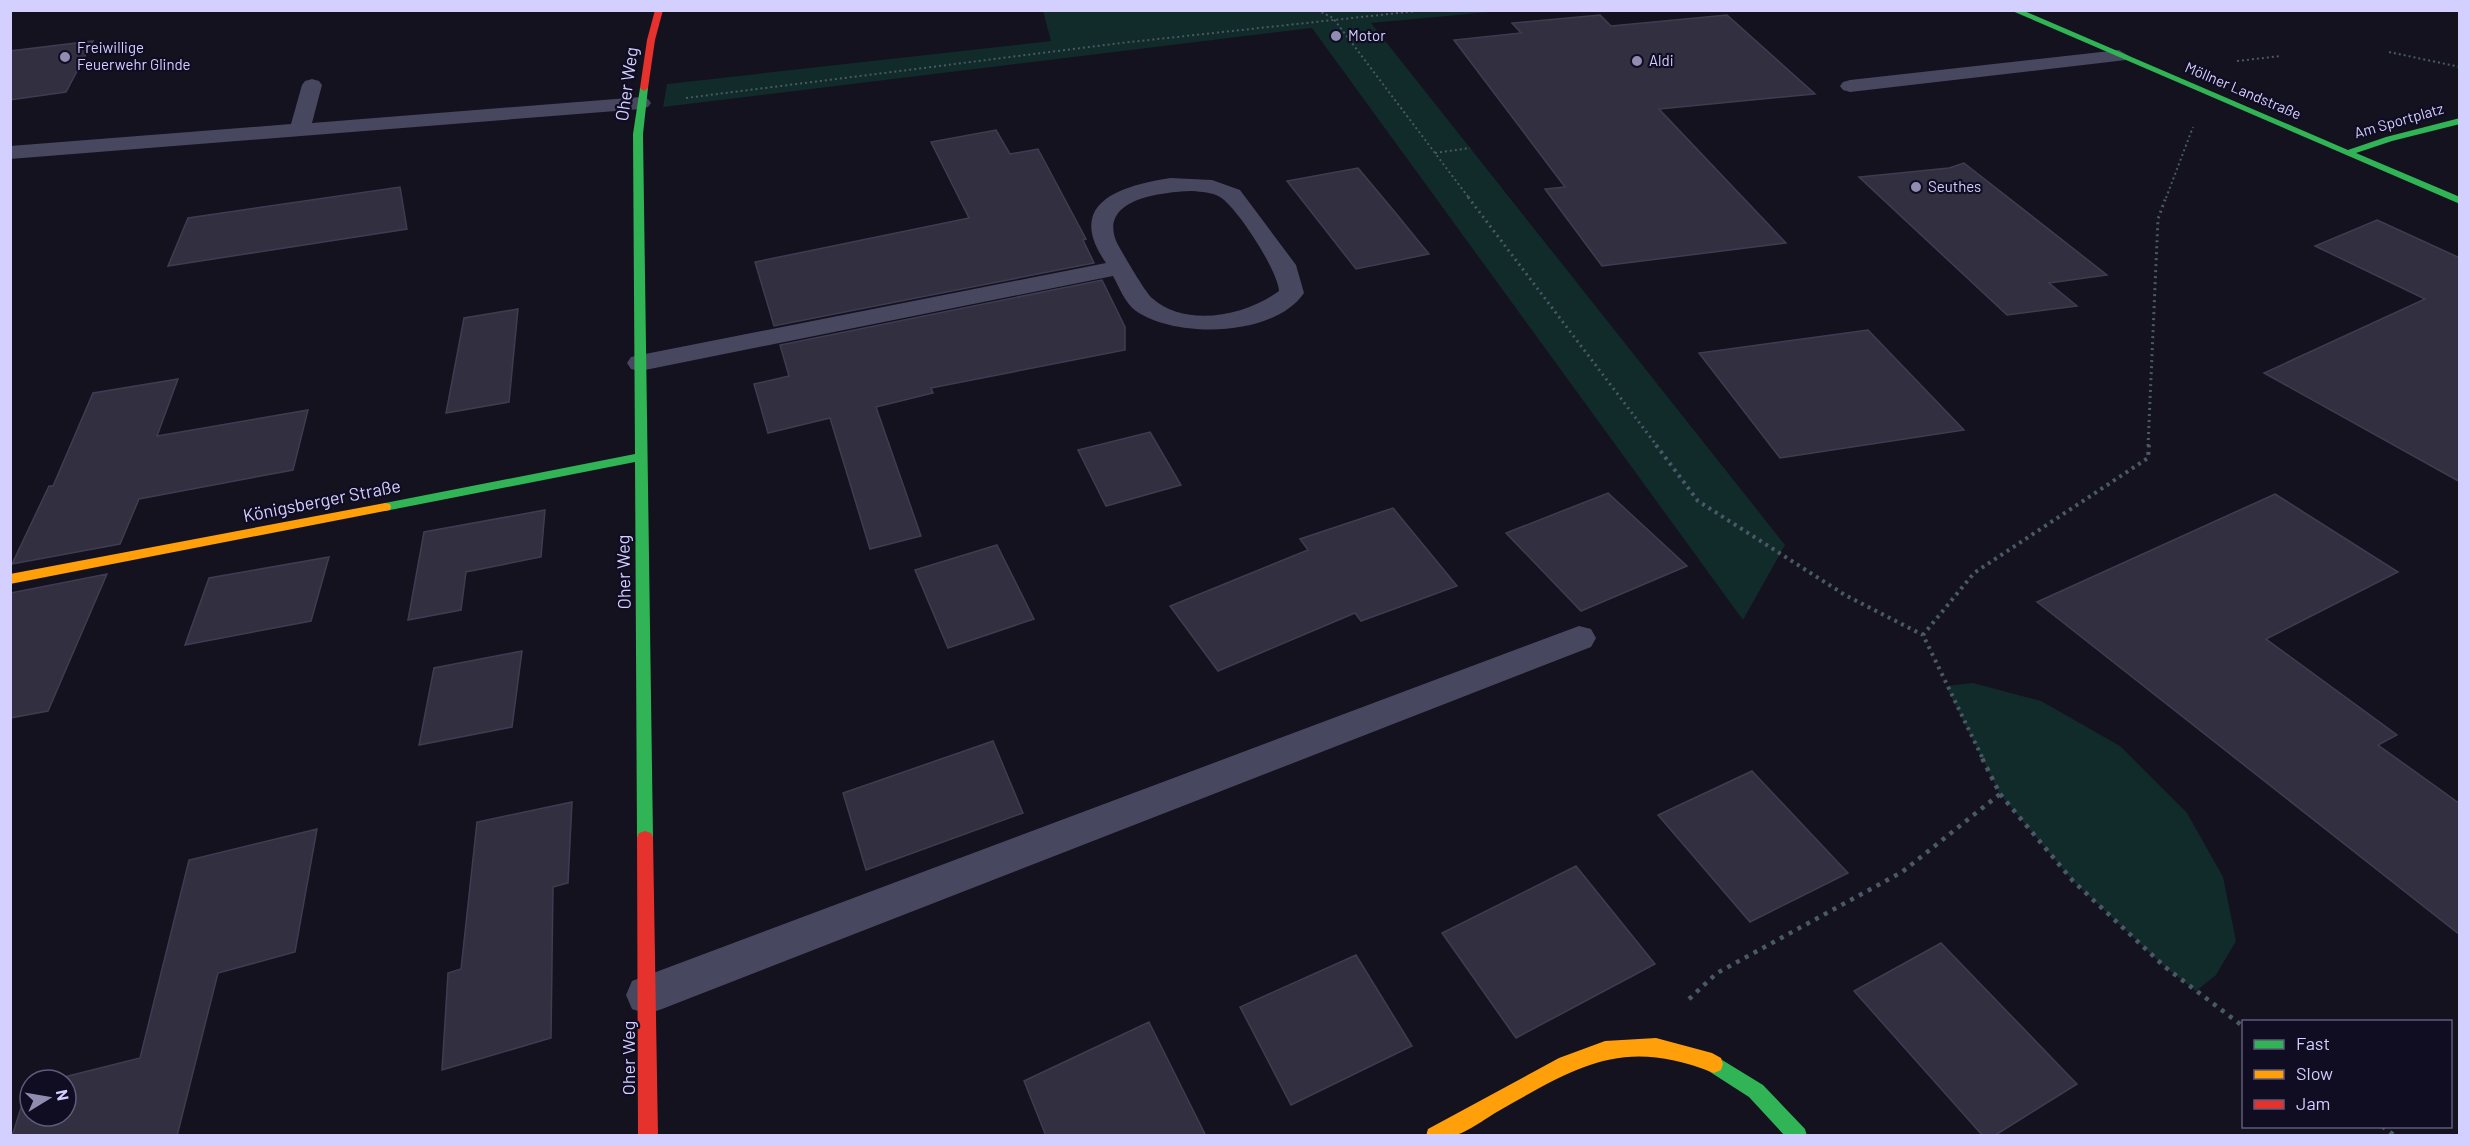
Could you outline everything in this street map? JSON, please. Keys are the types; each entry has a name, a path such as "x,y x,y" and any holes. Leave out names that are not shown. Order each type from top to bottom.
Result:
{"street":[{"name":"Oher Weg","path":"648,1136 638,134 641,104 658,10"},
{"name":"Möllner Landstraße","path":"2014,10 2460,201"},
{"name":"Am Sportplatz","path":"2348,153 2389,139 2460,121"},
{"name":"Königsberger Straße","path":"10,579 641,457"},
{"path":"1435,1136 1559,1067 1605,1050 1656,1047 1706,1059 1756,1091 1798,1136"}],"lane":[{"path":"1850,86 2119,56"},
{"path":"299,132 312,85"},
{"path":"10,153 641,104"},
{"path":"1200,183 1227,191 1240,205 1292,275 1292,293 1277,307 1249,318 1214,322 1178,318 1144,305 1121,267 1102,235 1104,214 1121,197 1180,184 1200,183"},
{"path":"640,363 1121,267"},
{"path":"647,995 1579,638"}],"path":[{"path":"1317,10 1333,18 1698,501 1845,595 1923,635 2000,794 2073,881 2165,967 2242,1025"},
{"path":"641,104 1333,18 1426,10"},
{"path":"2389,52 2460,67"},
{"path":"1923,635 1974,573 2148,458 2158,219 2205,92"},
{"path":"1435,153 1470,148"},
{"path":"1656,1047 1682,1005 1717,973 1902,872 2000,794"}],"green space":[{"path":"1043,11 1501,11 1371,23 1785,545 1743,620 1312,28 663,107 667,84 1051,41"},
{"path":"1973,683 2041,701 2120,746 2187,813 2223,877 2236,941 2216,975 2196,991 2165,967 2073,881 2000,794 1946,686"}],"building":[{"path":"1600,15 1611,26 1727,15 1815,94 1659,109 1786,243 1602,266 1545,189 1565,187 1454,40 1521,33 1512,23"},
{"path":"93,41 66,92 10,100 10,51"},
{"path":"996,130 1010,154 1038,149 1086,239 1083,240 1094,263 774,326 755,262 969,218 931,142"},
{"path":"1964,163 2107,275 2049,283 2077,306 2007,315 1859,177 1949,168"},
{"path":"1358,168 1429,254 1356,269 1287,181"},
{"path":"400,187 407,229 168,266 188,218"},
{"path":"2377,220 2460,258 2460,482 2264,373 2425,299 2315,246"},
{"path":"1102,280 1125,327 1125,350 931,388 933,393 876,407 921,536 870,549 830,418 768,433 754,384 789,376 780,345"},
{"path":"518,309 509,402 446,413 464,318"},
{"path":"1868,330 1964,430 1780,458 1699,353"},
{"path":"178,379 157,436 308,410 293,470 139,499 120,544 12,564 49,486 53,486 93,393"},
{"path":"1150,432 1181,485 1106,506 1078,450"},
{"path":"1608,493 1687,566 1581,611 1506,533"},
{"path":"2275,494 2398,572 2266,639 2397,735 2378,745 2460,804 2460,935 2037,602"},
{"path":"1393,508 1457,586 1361,621 1355,613 1218,671 1170,606 1308,550 1300,539"},
{"path":"545,510 541,557 466,572 461,610 408,620 424,532"},
{"path":"997,545 1034,619 948,648 915,570"},
{"path":"329,557 311,621 185,645 209,578"},
{"path":"107,574 48,711 10,718 10,593"},
{"path":"522,651 512,727 419,745 434,668"},
{"path":"993,741 1023,813 866,870 843,793"},
{"path":"1752,771 1848,873 1750,922 1658,815"},
{"path":"572,802 568,883 553,887 551,1038 442,1070 448,973 461,969 477,822"},
{"path":"317,829 295,952 218,973 177,1136 12,1136 18,1117 18,1128 78,1128 78,1074 140,1058 189,860"},
{"path":"1576,866 1655,964 1516,1038 1442,933"},
{"path":"1941,943 2077,1084 1994,1136 1983,1136 1854,991"},
{"path":"1356,955 1412,1046 1291,1105 1240,1007"},
{"path":"1149,1022 1206,1136 1046,1136 1024,1081"}],"traffic: fast":[{"path":"2014,10 2460,201"},
{"path":"644,88 638,134 645,838"},
{"path":"2348,153 2389,139 2460,121"},
{"path":"385,507 641,457"},
{"path":"1714,1064 1756,1091 1798,1136"}],"traffic: slow":[{"path":"10,579 385,507"},
{"path":"1435,1136 1559,1067 1605,1050 1656,1047 1706,1059 1714,1064"}],"traffic: jam":[{"path":"644,88 651,40 659,10"},
{"path":"645,838 648,1136"}],"place":[{"name":"Motor","path":"1336,36"},
{"name":"Freiwillige Feuerwehr Glinde","path":"65,57"},
{"name":"Aldi","path":"1637,61"},
{"name":"Seuthes","path":"1916,187"}]}
